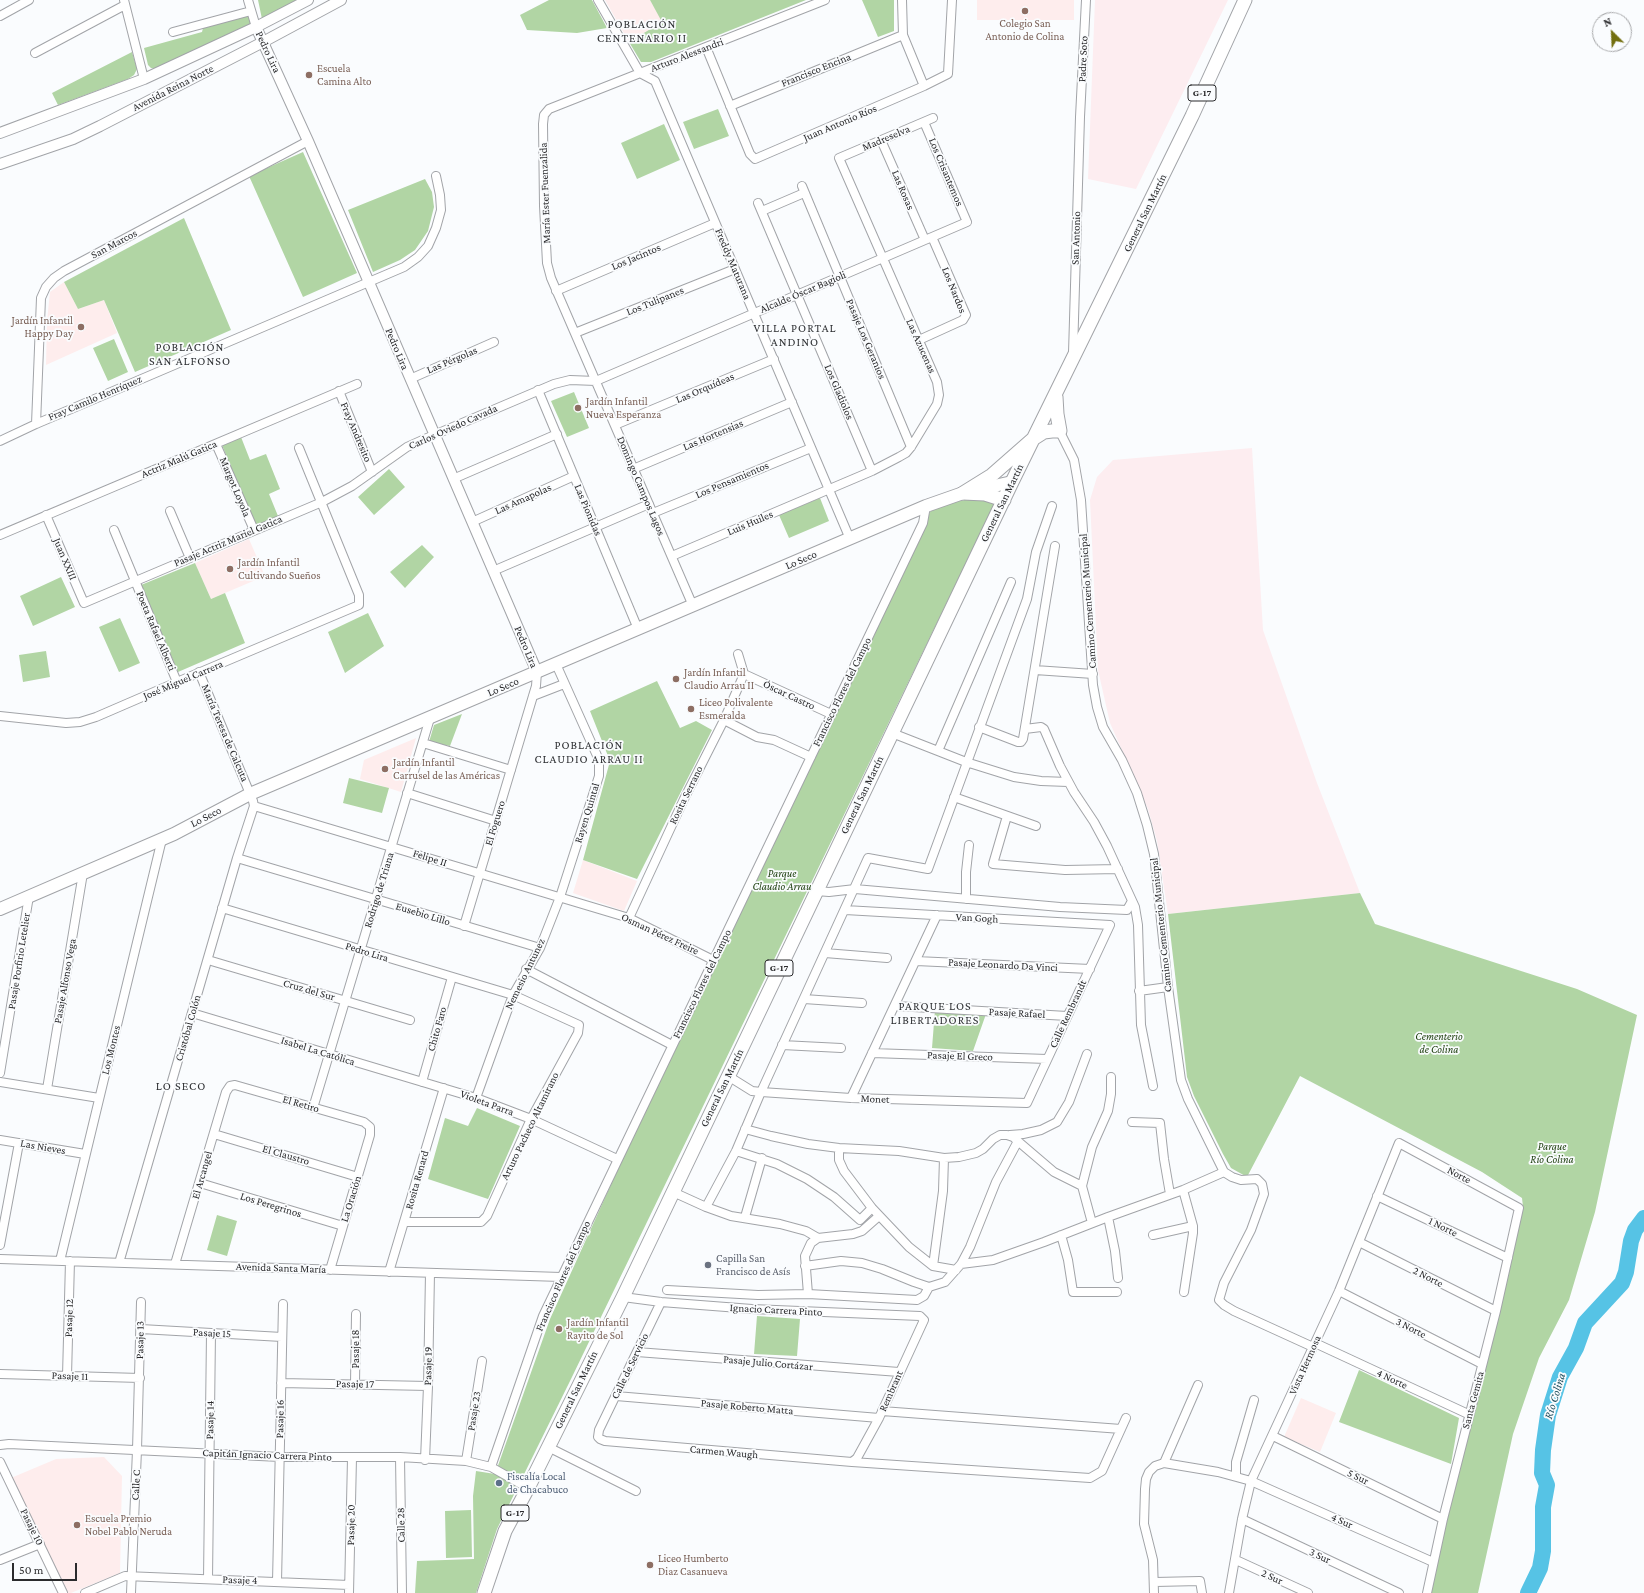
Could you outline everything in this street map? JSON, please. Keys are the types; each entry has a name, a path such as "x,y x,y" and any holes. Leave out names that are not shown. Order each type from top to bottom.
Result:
{"main road":[{"name":"General San Martín","path":"484,1593 505,1531 528,1488 673,1192 1012,482 1047,415 1192,116 1245,0"},
{"path":"963,493 992,475 1044,432 1052,430 1060,431 1056,395"},
{"name":"Lo Seco","path":"0,909 252,800 430,718 926,506 963,493 1012,482"},
{"path":"963,493 985,494 1004,500"}],"street":[{"path":"0,16 29,0"},
{"path":"248,0 256,27"},
{"name":"Avenida Reina Norte","path":"0,133 144,79 256,27 308,0"},
{"name":"Avenida Reina Norte","path":"0,164 73,139 263,42 341,0"},
{"name":"Freddy Maturana","path":"598,0 640,73 655,81 850,539"},
{"name":"Arturo Alessandri","path":"549,109 825,0"},
{"path":"902,0 903,35 924,86"},
{"name":"Juan Antonio Ríos","path":"730,106 750,154 755,159 924,86 948,74 952,0"},
{"name":"Padre Soto","path":"1080,118 1086,0"},
{"path":"35,53 124,3 144,79"},
{"path":"173,32 251,11"},
{"name":"Pedro Lira","path":"256,27 308,141 537,672"},
{"name":"Francisco Encina","path":"730,106 903,35"},
{"path":"706,48 730,106"},
{"name":"María Ester Fuenzalida","path":"549,109 544,115 543,124 547,263 551,278"},
{"name":"Madreselva","path":"839,158 933,118"},
{"name":"San Antonio","path":"1073,359 1080,118"},
{"name":"Los Crisantemos","path":"924,122 967,222"},
{"name":"Las Rosas","path":"881,140 928,239"},
{"name":"San Marcos","path":"36,424 41,298 46,287 54,278 64,271 308,141"},
{"name":"Las Azucenas","path":"829,490 899,457 911,447 937,404 939,395 937,382 839,158"},
{"name":"Fray Camilo Henríquez","path":"0,441 36,424 404,267 418,257 428,246 436,228 441,210 436,176"},
{"name":"Pasaje Los Geranios","path":"762,211 803,190 911,447"},
{"name":"Los Gladiolos","path":"758,203 872,471"},
{"name":"Alcalde Óscar Bagioli","path":"596,382 967,222"},
{"name":"Los Jacintos","path":"556,291 715,223"},
{"name":"Los Nardos","path":"919,340 963,320 966,315 928,239"},
{"name":"Los Tulipanes","path":"575,333 735,268"},
{"name":"Domingo Campos Lagos","path":"551,278 693,606"},
{"name":"Las Pérgolas","path":"410,379 494,342"},
{"name":"Las Orquídeas","path":"615,425 774,359"},
{"name":"Carlos Oviedo Cavada","path":"322,502 352,486 407,447 434,435 538,390 570,380 596,382"},
{"name":"Actriz Malú Gatica","path":"0,535 357,384"},
{"name":"Las Pionidas","path":"538,390 638,629"},
{"name":"Fray Andresito","path":"339,391 372,472"},
{"name":"Las Hortensias","path":"634,469 792,402"},
{"name":"Camino Cementerio Municipal","path":"1047,415 1060,431 1074,460 1081,500 1094,696 1100,717 1130,776 1151,839 1154,854 1168,987 1181,1080 1188,1100 1224,1172"},
{"path":"453,479 556,434"},
{"name":"Margot Loyola","path":"216,444 254,530"},
{"path":"299,448 322,502"},
{"name":"Los Pensamientos","path":"653,513 811,448"},
{"name":"Las Amapolas","path":"472,522 574,476"},
{"name":"Luis Huiles","path":"672,556 829,490"},
{"name":"Pasaje Actriz Mariel Gatica","path":"84,603 322,502"},
{"name":"José Miguel Carrera","path":"0,716 80,722 96,717 359,605 359,595 322,502"},
{"path":"493,571 649,504"},
{"name":"Francisco Flores del Campo","path":"491,1467 543,1316 923,522 926,506"},
{"path":"706,1207 736,1151 782,1045 868,858 928,869 1027,599 1036,552 1052,506"},
{"path":"170,511 190,558"},
{"name":"Juan XXIII","path":"46,515 84,603"},
{"path":"114,530 135,581"},
{"path":"979,727 1019,742 1023,739 1055,546"},
{"name":"Poeta Rafael Alberti","path":"135,581 177,682"},
{"path":"938,751 1011,582"},
{"path":"738,654 744,674"},
{"name":"Rayen Quintal","path":"556,664 599,760 598,776 560,897"},
{"path":"1035,670 1093,674"},
{"name":"María Teresa de Calcuta","path":"199,672 252,800"},
{"name":"El Foguero","path":"464,926 533,696 537,680 537,672"},
{"name":"Óscar Castro","path":"744,674 831,714"},
{"name":"Rosita Serrano","path":"629,918 684,799 724,720 744,674"},
{"path":"533,696 564,684"},
{"name":"Rodrigo de Triana","path":"314,1108 430,718"},
{"path":"724,720 757,737 774,740 811,756"},
{"path":"1025,729 1041,727 1044,729 1068,782 1101,834 1132,901 1138,925 1139,991 1144,1046 1153,1086"},
{"path":"892,733 966,762 1014,777 1041,781 1068,782"},
{"path":"423,743 511,770"},
{"path":"408,793 496,821"},
{"path":"954,797 1036,826"},
{"name":"Felipe II","path":"252,800 392,847 560,897"},
{"name":"Cristóbal Colón","path":"119,1263 208,960 252,800"},
{"path":"1007,816 993,864 1065,870 1118,869"},
{"name":"Los Montes","path":"60,1261 162,839"},
{"path":"966,899 966,872 969,844"},
{"name":"Eusebio Lillo","path":"236,858 540,948"},
{"name":"Pasaje Alfonso Vega","path":"47,1090 83,873"},
{"path":"816,891 829,892 854,889 966,899 1127,910 1132,901"},
{"name":"Pasaje Porfirio Letelier","path":"0,1073 30,896"},
{"name":"Osman Pérez Freire","path":"560,897 629,918 713,960"},
{"name":"Nemesio Antunez","path":"476,1098 513,995 526,969 540,948 560,897"},
{"name":"Pedro Lira","path":"222,908 513,995"},
{"name":"Van Gogh","path":"845,910 1110,925"},
{"path":"851,1098 896,1006 937,915"},
{"name":"Calle Rembrandt","path":"1027,1103 1110,925"},
{"path":"825,953 887,958"},
{"name":"Cruz del Sur","path":"208,960 410,1020"},
{"name":"Pasaje Leonardo Da Vinci","path":"916,961 1090,969"},
{"path":"526,969 672,1045"},
{"name":"Chito Faro","path":"422,1082 452,977"},
{"path":"1139,991 1168,987"},
{"name":"Arturo Pacheco Altamirano","path":"404,1222 481,1222 486,1216 531,1119 578,1033 579,1026 513,995"},
{"path":"804,999 862,1003"},
{"name":"Pasaje Rafael","path":"896,1006 1067,1016"},
{"name":"Isabel La Católica","path":"192,1013 444,1088"},
{"path":"782,1045 841,1048"},
{"name":"Pasaje El Greco","path":"872,1053 1047,1059"},
{"path":"745,1129 789,1141 839,1148 898,1151 944,1158 959,1157 976,1153 983,1149 993,1139 1003,1135 1023,1134 1041,1130 1057,1122 1062,1116 1087,1054"},
{"name":"Monet","path":"728,1076 752,1091 761,1092 851,1098 1027,1103"},
{"path":"1092,1223 1082,1186 1092,1147 1109,1106 1111,1077"},
{"path":"0,1082 99,1098"},
{"name":"El Retiro","path":"230,1086 238,1085 364,1122 370,1128"},
{"name":"El Arcangel","path":"175,1264 226,1092 230,1086"},
{"name":"Violeta Parra","path":"444,1088 476,1098 531,1119 618,1159"},
{"name":"Rosita Renard","path":"389,1272 444,1088"},
{"path":"1132,1122 1160,1123 1170,1194"},
{"name":"La Oración","path":"330,1270 371,1133 370,1128"},
{"name":"El Claustro","path":"214,1134 358,1177"},
{"path":"1010,1135 1054,1172 1082,1186"},
{"name":"Las Nieves","path":"0,1140 85,1154"},
{"path":"806,1266 837,1262 862,1263 929,1287 945,1282 959,1267 970,1247 996,1182 1018,1141"},
{"path":"0,1245 19,1143"},
{"name":"Vista Hermosa","path":"1229,1593 1242,1519 1251,1481 1339,1291 1399,1143"},
{"name":"Norte","path":"1399,1143 1519,1208"},
{"path":"839,1148 839,1160 842,1168 872,1208 909,1247 933,1266 959,1267 993,1260 1183,1190 1224,1172 1241,1180 1257,1179 1262,1184 1264,1194 1251,1230 1224,1283 1219,1300 1234,1311 1314,1345"},
{"path":"736,1151 762,1158 791,1170 815,1183 834,1197 860,1220 872,1208"},
{"path":"745,1217 762,1158"},
{"path":"933,1266 943,1191 944,1158"},
{"name":"Los Peregrinos","path":"200,1183 343,1226"},
{"path":"1183,1190 1193,1226 1192,1246 1184,1292"},
{"path":"673,1192 706,1207 732,1216 745,1217 798,1228 818,1238"},
{"name":"1 Norte","path":"1377,1196 1508,1258"},
{"name":"Santa Gemita","path":"1427,1593 1468,1414 1496,1311 1519,1208"},
{"path":"808,1294 806,1251 811,1243 818,1238 858,1233 867,1228 879,1216"},
{"path":"1108,1217 1115,1250 1118,1278"},
{"path":"1153,1235 1193,1226"},
{"path":"1061,1236 1068,1260 1073,1292 1118,1292"},
{"name":"2 Norte","path":"1360,1242 1496,1311"},
{"name":"Avenida Santa María","path":"0,1259 561,1277"},
{"name":"Pasaje 12","path":"67,1376 70,1261"},
{"name":"Pasaje 19","path":"425,1460 430,1273"},
{"path":"667,1290 758,1295 808,1294 914,1301 924,1296 929,1287"},
{"name":"3 Norte","path":"1339,1291 1482,1364"},
{"name":"Ignacio Carrera Pinto","path":"622,1297 661,1302 752,1309 920,1316 924,1319 924,1324"},
{"name":"Pasaje 13","path":"140,1378 141,1302"},
{"name":"Calle de Servicio","path":"599,1430 661,1302"},
{"name":"Pasaje 16","path":"277,1582 283,1304"},
{"name":"Pasaje 18","path":"356,1314 356,1384"},
{"name":"Rembrant","path":"855,1460 880,1414 899,1372 924,1324"},
{"name":"Pasaje 15","path":"141,1328 282,1337"},
{"name":"Pasaje 14","path":"208,1579 211,1332"},
{"name":"4 Norte","path":"1314,1345 1468,1414"},
{"name":"Pasaje Julio Cortázar","path":"637,1352 899,1372"},
{"name":"Pasaje 23","path":"466,1461 482,1361"},
{"name":"Pasaje 11","path":"0,1374 140,1378"},
{"name":"Calle C","path":"131,1593 140,1378"},
{"name":"Pasaje 17","path":"281,1383 428,1386"},
{"path":"1154,1593 1155,1582 1153,1560 1144,1524 1146,1479 1149,1472 1155,1466 1164,1463 1198,1385"},
{"name":"Pasaje Roberto Matta","path":"616,1396 1121,1429"},
{"path":"1236,1476 1236,1462 1254,1400"},
{"path":"855,1460 1090,1478 1102,1471 1126,1418"},
{"name":"Carmen Waugh","path":"599,1430 598,1436 605,1441 855,1460"},
{"name":"5 Sur","path":"1273,1436 1443,1519"},
{"name":"Capitán Ignacio Carrera Pinto","path":"0,1445 10,1444 280,1457 400,1457 425,1460 466,1461 491,1467 528,1488"},
{"path":"548,1447 636,1491"},
{"name":"Calle 28","path":"400,1457 402,1593"},
{"name":"Pasaje 20","path":"349,1589 352,1458"},
{"name":"Pasaje 10","path":"0,1462 63,1593"},
{"name":"4 Sur","path":"1164,1463 1218,1472 1251,1481 1433,1562"},
{"name":"3 Sur","path":"1242,1519 1399,1593"},
{"path":"0,1560 40,1544"},
{"name":"2 Sur","path":"1236,1560 1308,1593"},
{"name":"Pasaje 4","path":"85,1593 125,1576 277,1582 349,1589"},
{"path":"1155,1582 1200,1581 1202,1593"}],"shaded area":[{"path":"605,0 650,0 663,22 629,42"},
{"name":"Colegio San Antonio de Colina","path":"977,0 1074,0 1074,20 977,20"},
{"path":"1095,0 1228,0 1136,189 1088,179"},
{"name":"Jardín Infantil Happy Day","path":"64,282 78,309 104,300 117,333 46,365 47,321 50,292"},
{"path":"1252,448 1263,630 1317,783 1360,893 1168,914 1157,841 1148,809 1110,723 1098,670 1090,500 1097,477 1113,460"},
{"name":"Jardín Infantil Cultivando Sueños","path":"249,539 265,576 211,599 195,563"},
{"name":"Jardín Infantil Carrusel de las Américas","path":"416,738 401,792 360,779 364,760"},
{"path":"583,860 637,881 624,911 573,893"},
{"path":"1301,1398 1336,1413 1320,1452 1284,1437"},
{"name":"Escuela Premio Nobel Pablo Neruda","path":"104,1457 122,1476 120,1573 71,1593 62,1593 11,1478 56,1459"}],"green space":[{"path":"258,0 297,0 262,19"},
{"path":"549,0 592,0 607,28 577,33 527,30 520,15"},
{"path":"650,0 806,0 651,62 641,62 629,42 662,22"},
{"path":"862,0 894,0 894,31 878,37"},
{"path":"250,14 250,25 155,69 148,65 144,48 202,32 203,28"},
{"path":"132,52 137,69 134,75 128,79 58,105 52,93"},
{"path":"718,109 729,136 694,149 683,122"},
{"path":"664,124 680,160 637,179 621,143"},
{"path":"303,152 357,273 303,297 249,176"},
{"path":"425,179 432,192 434,207 428,231 415,250 400,260 373,272 348,210"},
{"path":"184,218 231,330 135,372 104,300 78,309 64,282"},
{"path":"114,339 128,372 108,381 93,348"},
{"path":"574,392 589,428 567,437 551,401"},
{"path":"241,437 250,460 266,454 280,489 269,494 278,516 255,526 222,445"},
{"path":"389,469 405,487 374,515 358,497"},
{"path":"820,498 829,521 789,538 779,515"},
{"name":"Parque Claudio Arrau","path":"974,498 994,500 994,505 497,1529 476,1593 415,1593 417,1561 474,1559 473,1496 476,1471 495,1474 550,1319 707,973 930,512 936,506"},
{"path":"422,545 434,557 405,588 390,572"},
{"path":"195,563 211,599 225,593 245,643 178,672 141,585"},
{"path":"61,577 75,607 33,626 20,596"},
{"path":"368,613 384,646 345,673 328,632"},
{"path":"120,618 140,663 119,672 99,627"},
{"path":"46,651 50,677 23,682 19,655"},
{"path":"657,681 680,728 696,721 712,730 637,879 583,860 610,761 590,711"},
{"path":"462,714 450,746 429,742 434,725"},
{"path":"349,778 389,788 382,813 343,803"},
{"name":"Cementerio de Colina","path":"1360,893 1375,924 1577,989 1637,1015 1595,1212 1569,1300 1539,1358 1513,1434 1478,1593 1430,1593 1458,1466 1523,1207 1522,1198 1482,1172 1300,1076 1247,1177 1231,1168 1194,1096 1187,1077 1168,914"},
{"path":"935,1010 986,1014 973,1051 932,1048"},
{"path":"477,1108 520,1126 488,1199 428,1179 445,1118 468,1126"},
{"path":"217,1215 237,1221 227,1256 207,1250"},
{"path":"757,1316 800,1319 797,1356 754,1354"},
{"path":"1359,1370 1459,1418 1451,1464 1339,1422"},
{"path":"471,1510 472,1557 446,1558 445,1511"}],"waterway":[{"name":"Río Colina","path":"1528,1593 1540,1568 1543,1551 1543,1507 1547,1485 1542,1473 1543,1450 1548,1415 1560,1377 1576,1348 1585,1323 1622,1283 1626,1272 1631,1241 1635,1230 1644,1218"}],"place":[{"name":"Colegio San Antonio de Colina","path":"1025,11"},
{"name":"Escuela Camina Alto","path":"309,75"},
{"name":"Jardín Infantil Happy Day","path":"81,327"},
{"name":"Jardín Infantil Nueva Esperanza","path":"578,408"},
{"name":"Jardín Infantil Cultivando Sueños","path":"230,569"},
{"name":"Jardín Infantil Claudio Arrau II","path":"676,679"},
{"name":"Liceo Polivalente Esmeralda","path":"691,709"},
{"name":"Jardín Infantil Carrusel de las Américas","path":"385,769"},
{"name":"Capilla San Francisco de Asís","path":"708,1265"},
{"name":"Jardín Infantil Rayito de Sol","path":"559,1329"},
{"name":"Fiscalía Local de Chacabuco","path":"499,1483"},
{"name":"Escuela Premio Nobel Pablo Neruda","path":"77,1525"},
{"name":"Liceo Humberto Diaz Casanueva","path":"650,1565"}],"district":[{"name":"POBLACIÓN CENTENARIO II","path":"642,31"},
{"name":"VILLA PORTAL ANDINO","path":"795,335"},
{"name":"POBLACIÓN SAN ALFONSO","path":"190,354"},
{"name":"POBLACIÓN CLAUDIO ARRAU II","path":"589,752"},
{"name":"PARQUE LOS LIBERTADORES","path":"935,1013"},
{"name":"LO SECO","path":"181,1086"}],"park label":[{"name":"Parque Río Colina","path":"1552,1153"}]}
